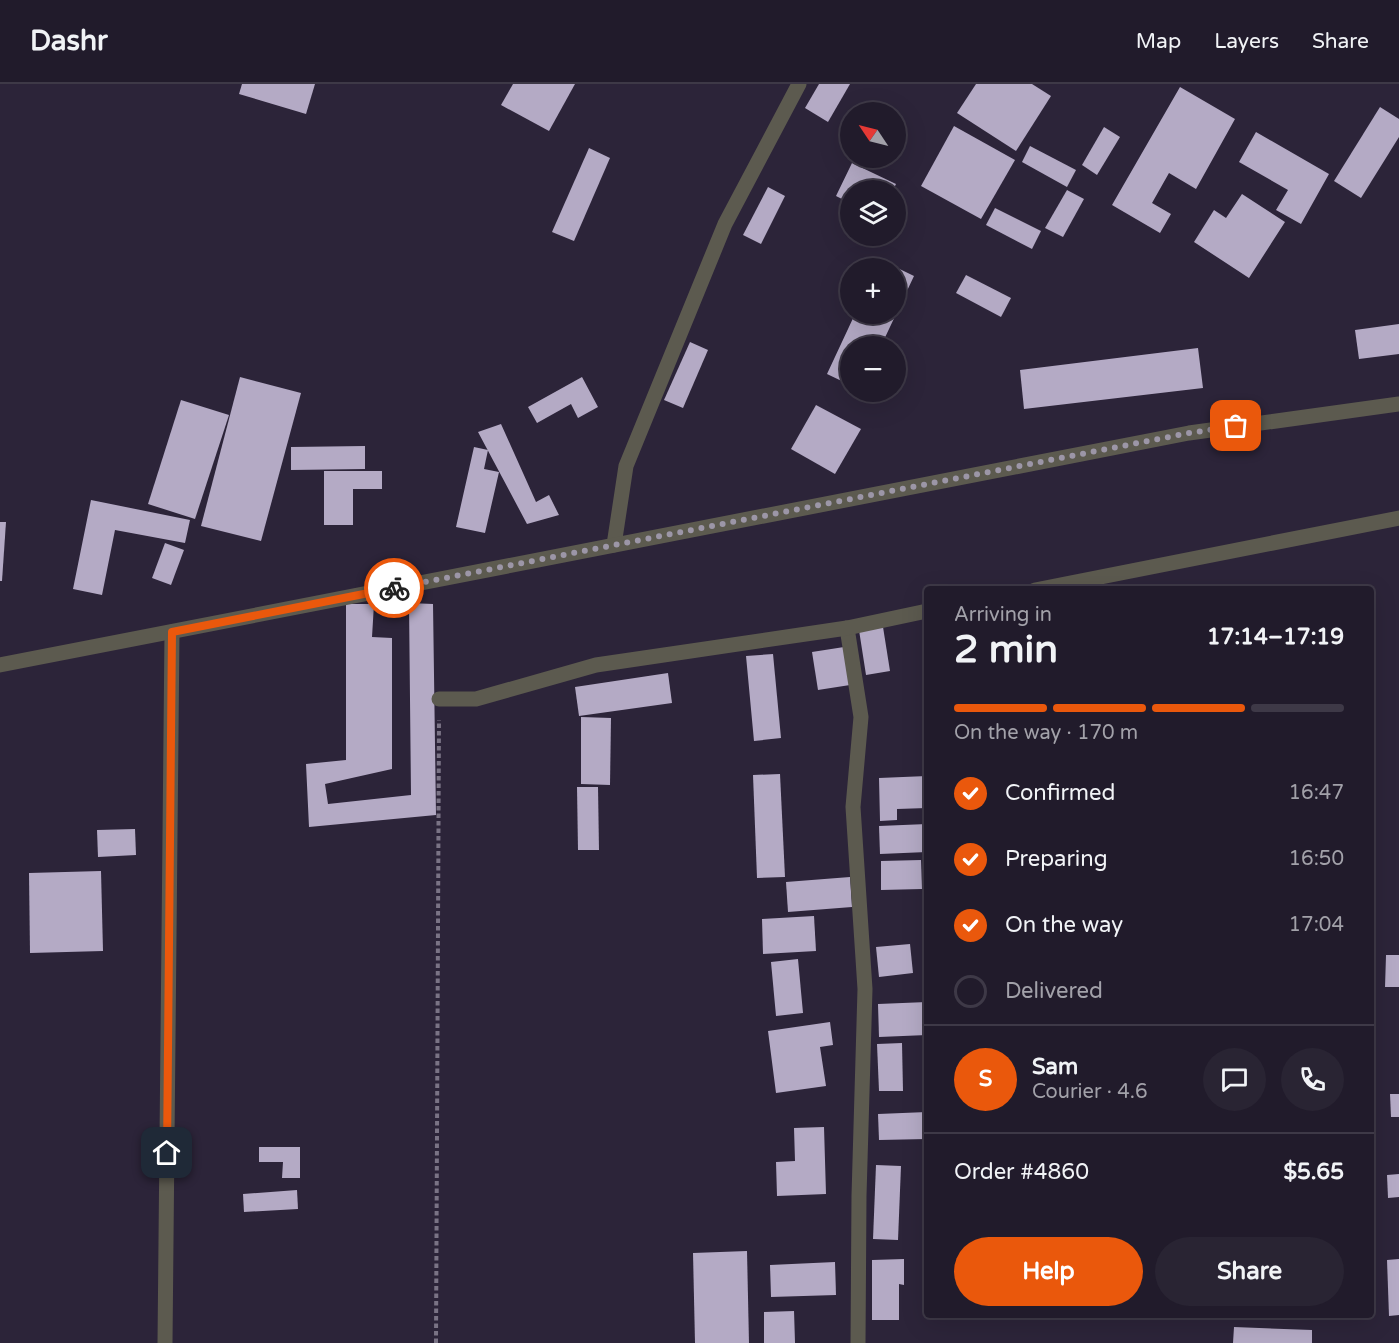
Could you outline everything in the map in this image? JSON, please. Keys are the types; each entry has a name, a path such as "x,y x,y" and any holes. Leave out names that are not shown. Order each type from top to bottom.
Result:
{"street":[{"path":"614,545 626,466 725,224 799,84"},
{"path":"0,665 1189,433 1399,404"},
{"path":"1055,586 1399,518"},
{"path":"439,699 476,699 596,665 847,628 924,612"},
{"path":"847,628 861,717 853,807 865,989 859,1196 858,1343"},
{"path":"165,1343 172,632"}],"path":[{"path":"436,1343 439,699"}],"building":[{"path":"242,84 315,84 306,114 239,94"},
{"path":"513,84 575,84 549,131 501,105"},
{"path":"819,84 850,84 828,122 805,108"},
{"path":"976,84 1032,84 1051,96 1016,151 957,113"},
{"path":"1180,87 1235,119 1196,189 1169,173 1152,203 1171,214 1160,233 1112,205"},
{"path":"1380,107 1399,119 1399,137 1361,198 1334,181"},
{"path":"954,126 1015,160 981,219 921,186"},
{"path":"1104,127 1120,137 1097,175 1082,165"},
{"path":"1256,132 1329,174 1301,224 1276,210 1288,190 1239,162"},
{"path":"1030,146 1076,170 1067,187 1022,162"},
{"path":"589,148 610,158 574,241 552,232"},
{"path":"850,168 862,168 888,180 844,180"},
{"path":"768,187 785,196 761,244 743,235"},
{"path":"1067,190 1084,199 1063,237 1045,228"},
{"path":"1242,194 1285,222 1249,278 1194,242 1214,210 1226,218"},
{"path":"995,208 1041,231 1032,249 986,225"},
{"path":"906,272 914,276 906,293"},
{"path":"966,275 1011,298 1001,317 956,293"},
{"path":"850,324 891,324 886,336 845,336"},
{"path":"1399,324 1399,354 1359,359 1355,330"},
{"path":"690,342 708,350 683,408 664,400"},
{"path":"840,346 840,380 827,374"},
{"path":"1198,348 1203,388 1024,409 1020,370"},
{"path":"240,377 301,393 261,541 201,526"},
{"path":"582,377 598,407 578,418 571,404 537,423 528,407"},
{"path":"181,400 229,415 195,519 148,504"},
{"path":"816,405 861,429 835,474 791,449"},
{"path":"501,424 536,502 549,495 559,515 527,524 478,432"},
{"path":"365,446 365,469 291,470 291,447"},
{"path":"474,447 488,450 484,469 499,472 485,533 456,527"},
{"path":"324,471 382,471 382,489 353,489 353,525 324,525"},
{"path":"91,500 190,520 185,543 115,530 102,595 73,589"},
{"path":"0,522 6,522 2,581 0,581"},
{"path":"165,543 184,550 171,585 152,578"},
{"path":"409,603 433,604 436,815 309,827 306,764 346,760 346,604 374,604 372,637 392,638 392,769 325,784 328,804 411,795"},
{"path":"883,627 890,671 866,675 859,630"},
{"path":"844,647 850,685 818,690 812,652"},
{"path":"773,654 781,738 754,741 746,656"},
{"path":"668,673 672,703 579,716 575,687"},
{"path":"581,717 611,718 610,785 581,784"},
{"path":"780,774 785,877 757,878 753,775"},
{"path":"924,776 924,808 897,809 897,820 880,821 879,778"},
{"path":"577,787 598,787 599,850 578,850"},
{"path":"924,824 924,852 880,854 879,826"},
{"path":"135,829 136,855 98,857 97,830"},
{"path":"921,860 922,889 881,890 881,861"},
{"path":"101,871 103,951 30,953 29,873"},
{"path":"850,877 852,907 788,912 786,882"},
{"path":"814,916 816,951 763,954 762,919"},
{"path":"910,944 913,973 879,977 876,947"},
{"path":"1386,955 1399,955 1399,987 1385,987"},
{"path":"798,959 803,1013 776,1016 771,962"},
{"path":"924,1002 924,1035 879,1037 878,1004"},
{"path":"830,1022 833,1045 820,1047 826,1086 776,1093 768,1031"},
{"path":"902,1043 903,1091 879,1091 877,1044"},
{"path":"1390,1094 1399,1094 1399,1117 1391,1117"},
{"path":"924,1112 924,1139 879,1140 878,1114"},
{"path":"824,1127 826,1194 777,1196 776,1162 795,1161 794,1128"},
{"path":"259,1147 300,1147 300,1178 282,1178 283,1162 259,1162"},
{"path":"876,1165 901,1166 898,1240 873,1239"},
{"path":"1399,1174 1399,1197 1388,1198 1387,1175"},
{"path":"297,1190 298,1209 244,1212 243,1194"},
{"path":"747,1251 749,1343 695,1343 693,1253"},
{"path":"904,1259 904,1285 899,1284 899,1320 872,1320 872,1260"},
{"path":"1399,1259 1399,1315 1389,1316 1387,1260"},
{"path":"835,1262 836,1295 771,1297 770,1265"},
{"path":"794,1311 795,1343 764,1343 764,1312"},
{"path":"1234,1327 1312,1330 1312,1343 1233,1343"}],"way so far":[{"path":"394,588 1189,433 1236,426"}],"route":[{"path":"167,1153 172,632 394,588"}]}
